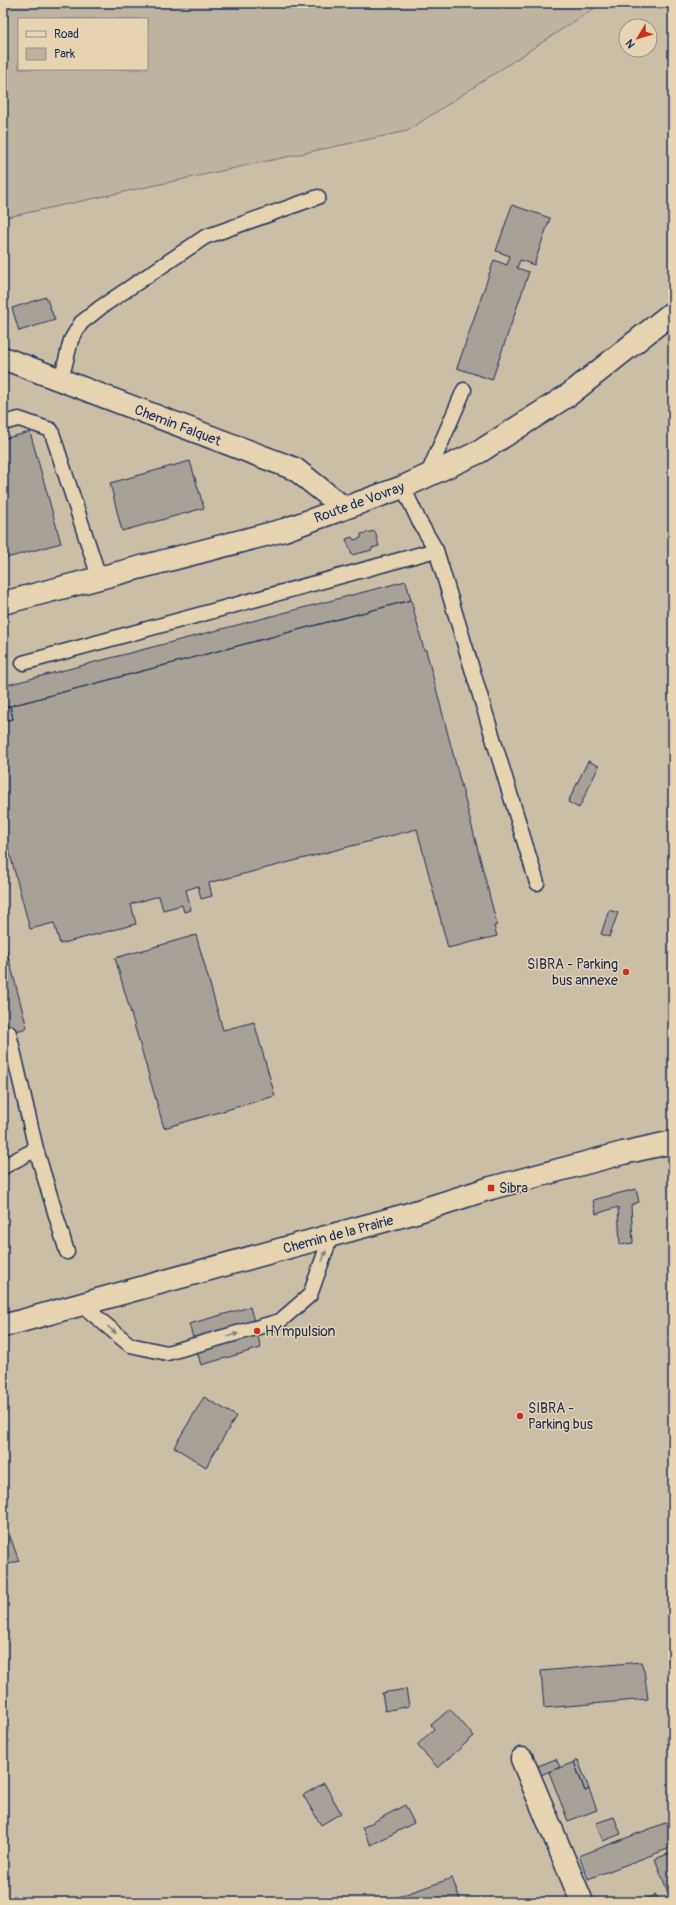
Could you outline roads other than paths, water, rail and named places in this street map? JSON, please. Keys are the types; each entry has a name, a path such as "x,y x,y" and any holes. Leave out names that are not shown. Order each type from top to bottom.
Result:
{"street":[{"name":"Route de Vovray","path":"3,603 284,530 343,507 403,487 480,452 570,394 673,312"},
{"name":"Chemin Falquet","path":"3,358 295,469 343,507"},
{"name":"Chemin de la Prairie","path":"3,1326 409,1214 491,1188 623,1153 673,1142"},
{"path":"522,1759 582,1902"}],"lane":[{"path":"61,380 71,340 81,323 101,307 205,237 318,197"},
{"path":"427,476 464,390"},
{"path":"3,423 19,419 52,430 99,577"},
{"path":"403,487 419,521 436,550 537,883"},
{"path":"23,662 436,550"},
{"path":"9,1033 36,1149 67,1252"},
{"path":"3,1167 36,1149"},
{"path":"82,1304 130,1345 167,1353 280,1321 310,1295 331,1236"}],"place":[{"name":"SIBRA - Parking bus annexe","path":"626,972"},
{"name":"Sibra","path":"491,1188"},
{"name":"HYmpulsion","path":"257,1331"},
{"name":"SIBRA - Parking bus","path":"520,1416"}]}
